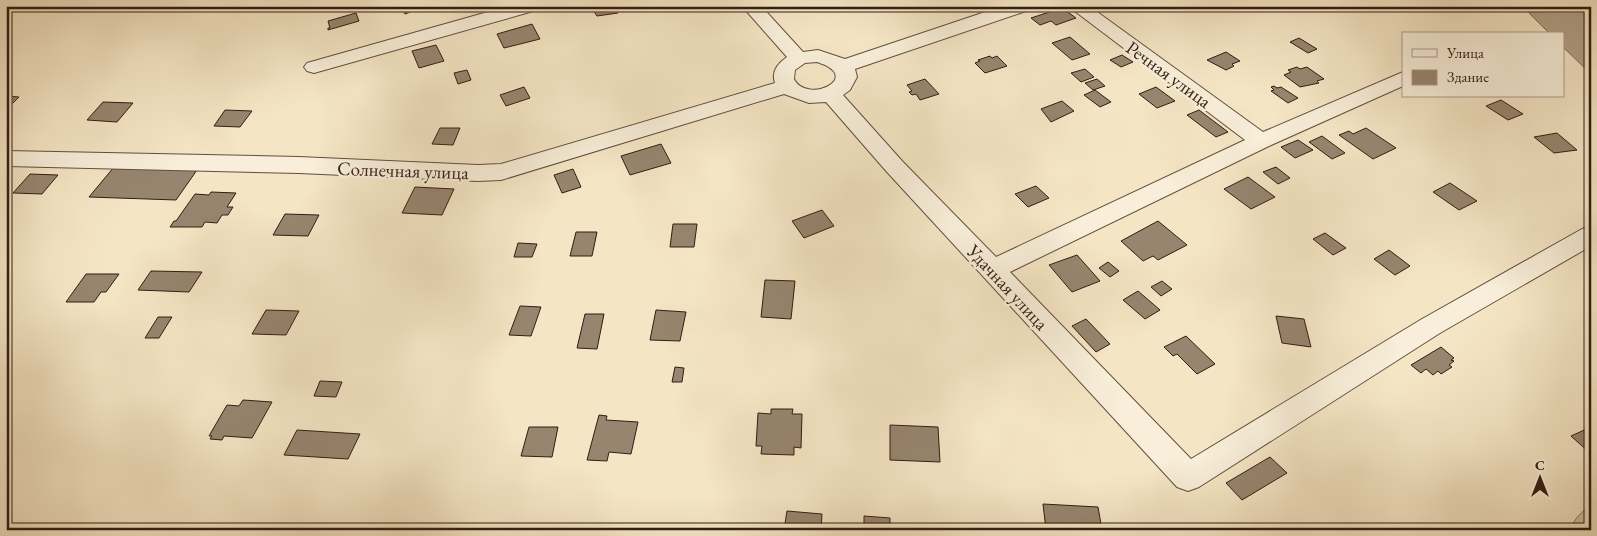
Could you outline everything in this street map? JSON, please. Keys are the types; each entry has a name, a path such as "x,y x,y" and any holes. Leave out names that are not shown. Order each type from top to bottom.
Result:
{"street":[{"path":"314,66 530,6"},
{"path":"751,6 799,59"},
{"path":"843,66 1022,6"},
{"name":"Речная улица","path":"1077,6 1261,141"},
{"path":"818,56 843,66 848,78 845,85 831,94 807,96 795,92 783,80 782,74 790,63 799,59 818,56"},
{"path":"992,270 1261,141 1402,78"},
{"name":"Солнечная улица","path":"6,158 299,165 478,173 501,172 522,168 787,86"},
{"name":"Удачная улица","path":"831,94 895,168 1188,477 1431,326 1591,235"}],"shaded area":[{"path":"1522,6 1591,6 1591,74 1564,48 1564,32 1548,32"},
{"path":"1591,505 1591,530 1571,530 1576,519"}],"building":[{"path":"401,6 426,6 405,14"},
{"path":"590,6 614,6 618,13 597,16"},
{"path":"1062,8 1076,18 1056,25 1051,21 1040,25 1031,18"},
{"path":"356,13 359,21 328,30 330,28 328,21"},
{"path":"532,24 540,39 504,48 497,34"},
{"path":"1070,37 1090,54 1072,60 1052,43"},
{"path":"1299,38 1317,49 1308,53 1290,42"},
{"path":"436,45 444,61 419,68 412,51"},
{"path":"1226,52 1240,61 1232,64 1234,66 1226,70 1207,60"},
{"path":"1122,55 1133,62 1121,67 1110,60"},
{"path":"990,56 992,58 997,56 1007,66 985,73 975,63"},
{"path":"1297,67 1300,69 1307,67 1324,79 1317,81 1319,83 1300,87 1284,75 1291,72 1288,70"},
{"path":"1085,69 1094,77 1081,82 1071,73"},
{"path":"467,70 471,80 458,84 454,73"},
{"path":"925,79 939,94 920,100 916,94 912,95 909,92 912,91 907,85"},
{"path":"1097,79 1105,86 1093,90 1085,83"},
{"path":"524,87 530,98 506,106 500,95"},
{"path":"1156,87 1175,101 1157,108 1139,94"},
{"path":"1271,87 1277,88 1281,87 1298,98 1288,103 1271,91 1274,90"},
{"path":"1095,90 1111,102 1100,107 1084,95"},
{"path":"6,96 19,97 6,110"},
{"path":"1501,100 1523,114 1508,120 1486,106"},
{"path":"1062,101 1074,111 1051,122 1041,109"},
{"path":"103,102 133,103 117,122 87,120"},
{"path":"225,110 252,111 240,127 214,126"},
{"path":"1199,110 1228,132 1216,137 1187,115"},
{"path":"440,128 460,128 453,145 432,144"},
{"path":"1366,128 1396,148 1373,159 1339,135 1349,131 1353,134"},
{"path":"1557,133 1577,150 1554,153 1534,137"},
{"path":"1322,136 1345,153 1332,159 1309,142"},
{"path":"1298,140 1313,150 1295,158 1281,147"},
{"path":"661,144 671,163 630,175 621,156"},
{"path":"114,167 197,170 176,200 89,197"},
{"path":"1276,167 1290,178 1278,184 1263,172"},
{"path":"573,169 581,187 562,193 554,175"},
{"path":"30,174 58,175 42,194 13,193"},
{"path":"1248,177 1275,197 1251,209 1224,189"},
{"path":"1450,183 1477,201 1459,210 1433,192"},
{"path":"1036,186 1049,198 1028,207 1015,194"},
{"path":"415,187 454,189 442,215 402,213"},
{"path":"211,192 236,193 227,207 233,207 228,215 222,215 217,223 205,222 202,227 170,227 195,194 209,195"},
{"path":"822,210 834,226 804,238 792,221"},
{"path":"285,214 319,215 308,236 273,235"},
{"path":"1158,221 1187,245 1158,260 1153,256 1143,261 1121,241"},
{"path":"673,224 697,224 694,247 670,247"},
{"path":"576,232 597,232 592,256 570,256"},
{"path":"1325,233 1346,248 1333,255 1313,239"},
{"path":"518,243 537,244 532,257 514,257"},
{"path":"1389,250 1410,266 1395,275 1374,259"},
{"path":"1077,255 1100,281 1072,292 1049,265"},
{"path":"1108,262 1119,271 1110,277 1099,268"},
{"path":"151,271 202,272 189,292 138,290"},
{"path":"86,274 119,274 106,292 101,292 94,302 66,302"},
{"path":"765,280 795,281 791,319 761,317"},
{"path":"1162,281 1172,289 1161,296 1151,287"},
{"path":"1138,291 1160,310 1145,319 1123,300"},
{"path":"520,306 541,307 531,336 509,335"},
{"path":"266,310 299,311 286,335 252,334"},
{"path":"656,310 686,312 680,341 650,340"},
{"path":"585,314 604,314 597,349 577,348"},
{"path":"1276,316 1304,319 1311,347 1282,343"},
{"path":"158,317 172,317 159,338 145,338"},
{"path":"1086,319 1110,344 1096,352 1072,326"},
{"path":"1186,336 1215,364 1197,374 1177,354 1173,356 1164,347"},
{"path":"1441,347 1454,358 1451,360 1454,361 1449,365 1452,367 1441,374 1438,371 1433,375 1426,369 1421,373 1411,365"},
{"path":"675,367 684,368 682,382 672,382"},
{"path":"320,381 342,382 336,397 314,396"},
{"path":"243,400 272,402 252,438 224,436 222,440 210,439 212,436 209,436 227,405 239,406"},
{"path":"771,409 793,409 792,414 802,414 801,448 794,447 794,455 761,454 762,446 756,446 758,413 771,414"},
{"path":"599,415 607,416 606,420 638,422 631,454 609,452 607,461 587,460"},
{"path":"890,425 938,427 940,462 890,460"},
{"path":"529,427 558,427 552,457 521,456"},
{"path":"1591,427 1591,454 1571,436"},
{"path":"297,430 360,434 348,459 284,455"},
{"path":"1270,457 1287,473 1242,500 1226,483"},
{"path":"1043,504 1098,507 1102,530 1046,530"},
{"path":"787,511 822,514 821,530 784,530"},
{"path":"864,516 890,518 890,530 864,530"}]}
